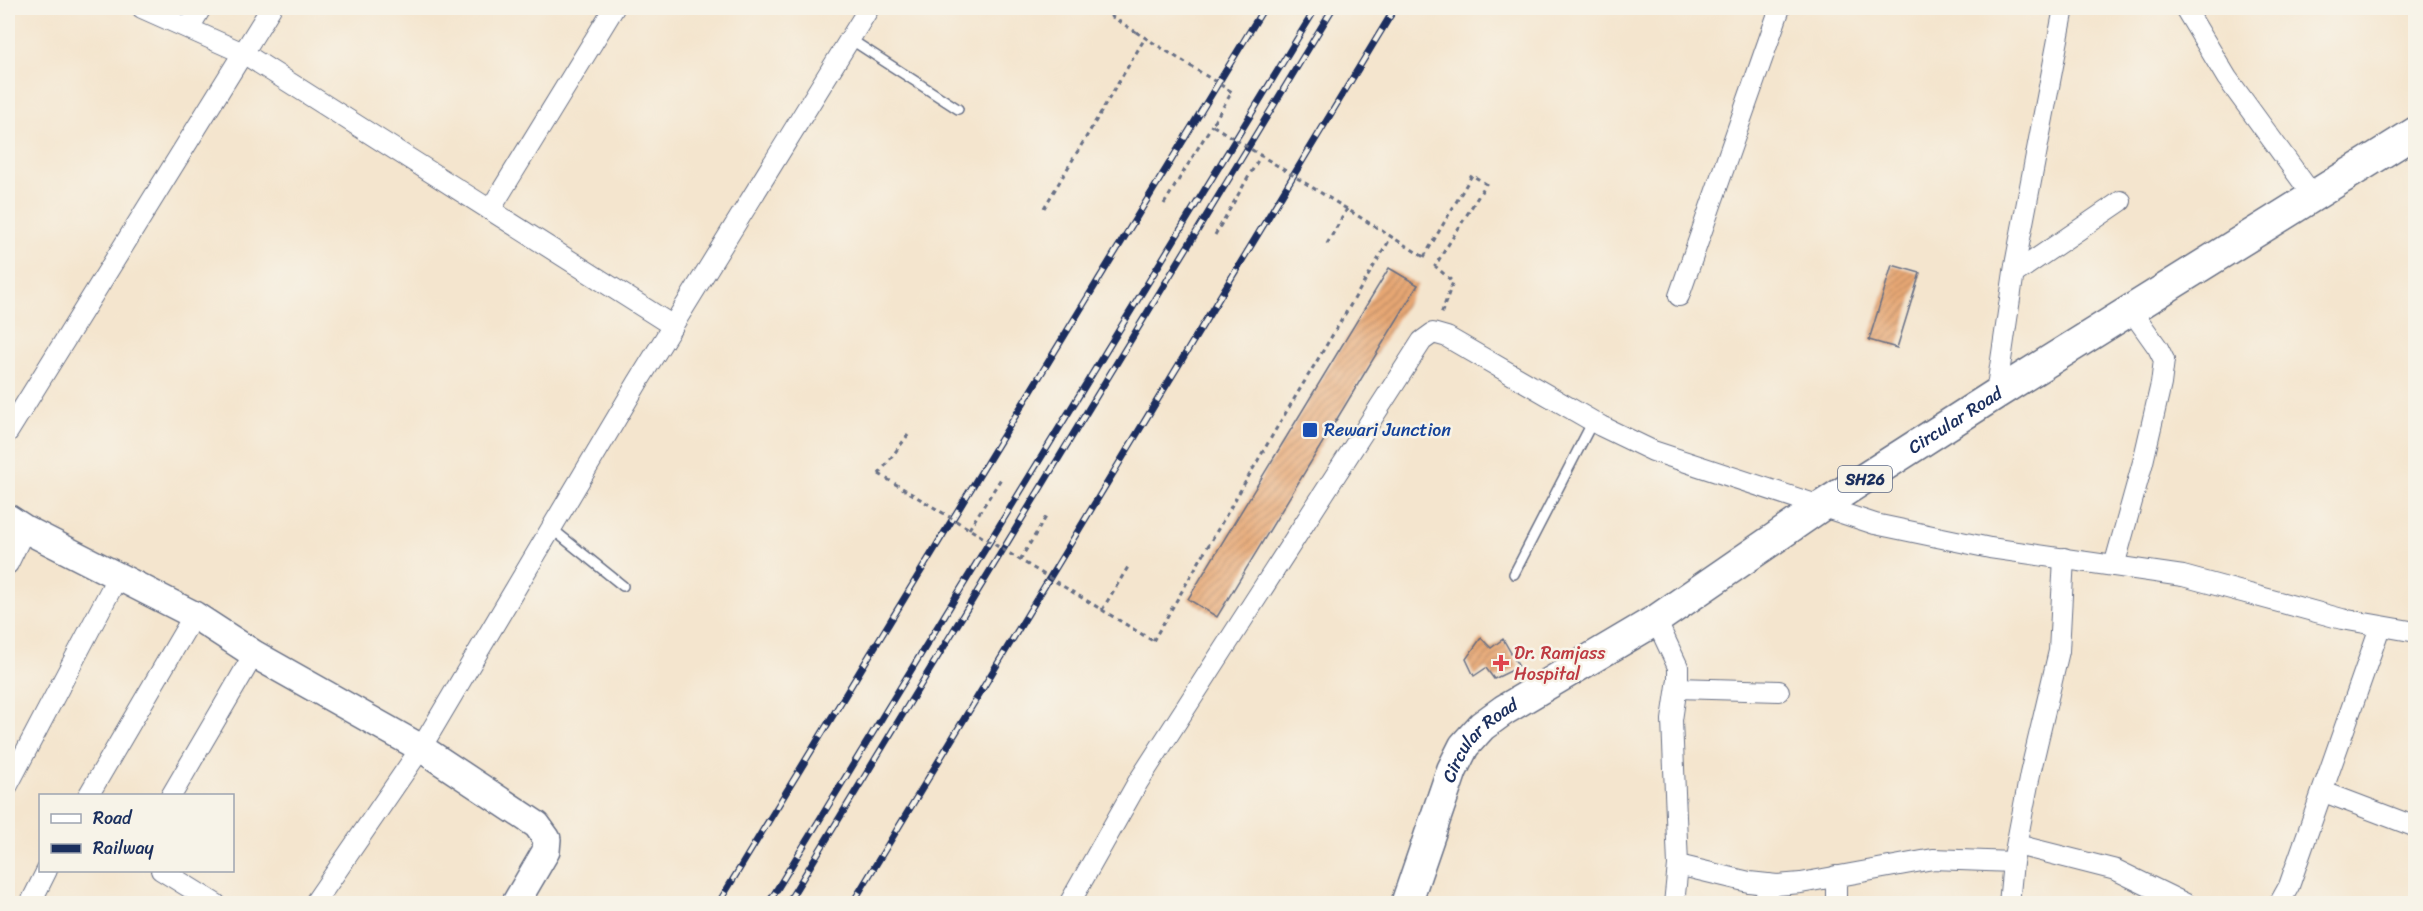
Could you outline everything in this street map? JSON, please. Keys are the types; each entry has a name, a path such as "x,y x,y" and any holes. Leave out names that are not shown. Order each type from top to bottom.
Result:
{"main road":[{"name":"Circular Road","path":"1406,903 1452,771 1464,747 1482,726 1656,620 1823,505 2415,132"}],"street":[{"path":"142,8 243,53 673,326"},
{"path":"189,28 201,8"},
{"path":"8,432 271,8"},
{"path":"490,210 614,8"},
{"path":"314,903 421,748 673,326 869,8"},
{"path":"1679,296 1780,8"},
{"path":"1996,394 2014,274 2064,8"},
{"path":"2184,8 2227,78 2313,196"},
{"path":"2014,274 2121,201"},
{"path":"2114,566 2143,462 2161,384 2163,360 2158,348 2131,310"},
{"path":"1069,903 1138,782 1422,341 1433,333 1447,337 1593,421 1653,451 1823,505 1875,524 1932,537 2183,576 2380,627 2415,632"},
{"path":"8,564 16,524 194,615 254,654 421,748 537,825 547,839 546,851 515,903"},
{"path":"2008,903 2030,774 2059,651 2064,558"},
{"path":"8,785 118,576"},
{"path":"89,794 194,615"},
{"path":"1656,620 1678,667 1672,720 1678,865 1674,903"},
{"path":"2279,903 2289,886 2324,792 2380,627"},
{"path":"172,794 254,654"},
{"path":"1677,688 1779,691"},
{"path":"2324,792 2415,826"},
{"path":"1678,865 1767,894 1801,883 1933,859 2015,854 2116,870 2186,903"},
{"path":"30,903 46,872"},
{"path":"164,872 216,903"},
{"path":"1836,876 1836,903"}],"lane":[{"path":"850,39 958,109"},
{"path":"1515,574 1593,421"},
{"path":"551,528 623,586"}],"path":[{"path":"1069,8 1081,13 1098,8 1232,92 1164,204"},
{"path":"1044,208 1145,38"},
{"path":"1212,125 1424,257 1472,175 1486,184 1435,266 1453,282 1433,333"},
{"path":"1215,235 1261,155"},
{"path":"1327,244 1347,209"},
{"path":"908,435 879,474 1153,641 1392,236"},
{"path":"969,529 1002,477"},
{"path":"1020,560 1046,517"},
{"path":"1102,610 1128,567"}],"building":[{"path":"1892,265 1920,273 1897,348 1869,340"},
{"path":"1389,268 1418,285 1217,617 1188,599"},
{"path":"1481,638 1491,648 1503,639 1519,667 1494,679 1486,668 1474,676 1466,659"}],"railway":[{"path":"718,904 1264,8"},
{"path":"768,904 1316,8"},
{"path":"787,904 1333,8"},
{"path":"852,904 1395,8"}],"place":[{"name":"Rewari Junction","path":"1310,430"},
{"name":"Dr. Ramjass Hospital","path":"1501,663"}]}
